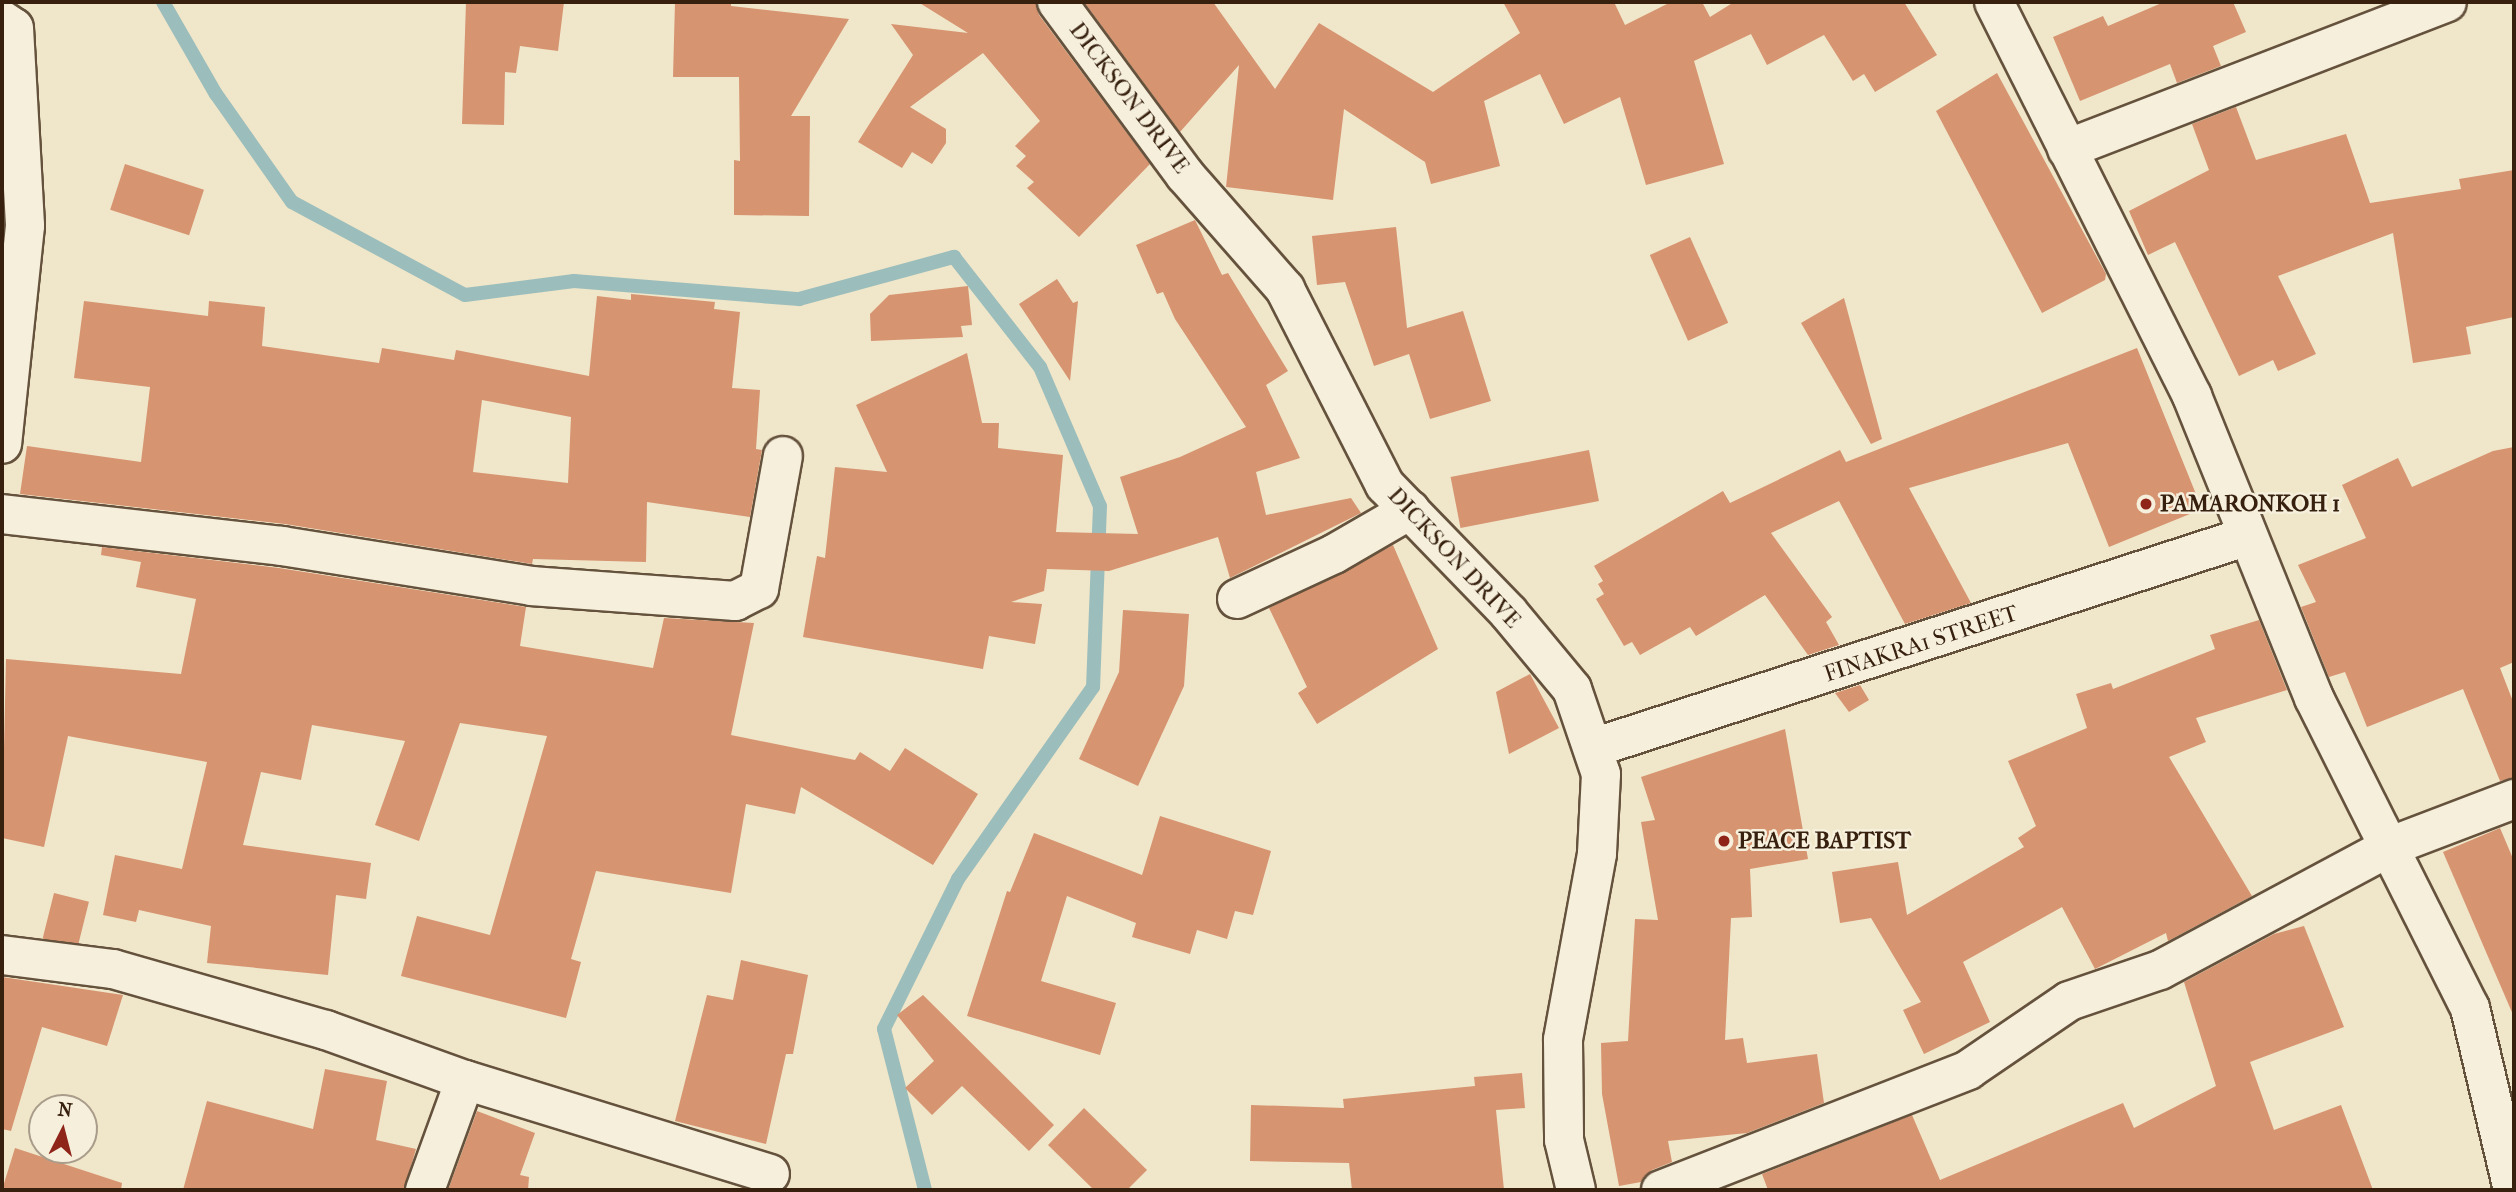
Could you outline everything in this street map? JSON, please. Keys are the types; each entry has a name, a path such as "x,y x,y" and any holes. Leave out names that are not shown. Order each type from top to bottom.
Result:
{"street":[{"name":"DICKSON DRIVE","path":"1058,2 1185,175 1285,289 1385,485 1508,612 1572,689 1601,774 1597,854 1563,1040 1564,1140 1576,1190"},
{"path":"1994,2 2192,396 2314,698 2391,846 2470,1008 2513,1190"},
{"path":"2067,149 2447,2"},
{"path":"2,20 14,28 26,226 2,444"},
{"path":"2,514 282,546 531,586 735,601 759,589 783,456"},
{"path":"1237,599 1334,554 1410,510"},
{"name":"FINAKRA1 STREET","path":"1592,748 2248,536"},
{"path":"1661,1190 1968,1070 2069,1001 2160,970 2391,846 2514,799"},
{"path":"2,955 113,969 326,1030 465,1080 770,1174"},
{"path":"425,1190 465,1080"}],"building":[{"path":"466,2 564,2 558,51 520,46 516,73 505,72 504,125 462,124"},
{"path":"675,2 731,2 731,6 849,19 791,116 810,116 809,216 734,215 734,160 740,161 739,77 673,77"},
{"path":"918,2 1036,2 1039,15 1150,164 1079,237 1027,188 1034,182 1016,166 1026,156 1015,146 1040,121 983,53 910,107 946,129 946,143 932,164 912,152 902,168 858,142 913,55 891,24 968,33"},
{"path":"1084,2 1213,2 1275,89 1319,23 1433,92 1520,33 1503,2 1614,2 1625,25 1671,2 1702,2 1710,17 1734,2 1904,2 1937,55 1875,92 1864,74 1853,81 1824,35 1767,65 1751,34 1694,61 1724,164 1646,185 1620,97 1564,124 1540,74 1484,101 1500,166 1431,184 1425,162 1344,109 1333,200 1226,187 1239,65 1180,132"},
{"path":"2164,2 2233,2 2246,32 2213,46 2221,66 2177,83 2170,64 2080,101 2053,37 2103,16 2108,26"},
{"path":"1997,73 2106,274 2105,280 2042,313 1936,111"},
{"path":"2236,107 2256,160 2346,134 2370,203 2461,189 2459,179 2514,170 2514,317 2466,327 2471,354 2413,363 2393,233 2278,276 2316,354 2278,371 2273,360 2239,376 2175,242 2148,255 2129,211 2209,170 2192,124"},
{"path":"125,164 204,190 189,235 110,210"},
{"path":"1195,220 1222,275 1228,273 1288,371 1266,385 1300,458 1256,472 1266,515 1351,498 1361,513 1230,578 1218,537 1109,571 1047,569 1044,591 1011,602 1042,604 1035,644 989,636 983,669 803,637 817,556 825,558 835,467 887,472 856,405 967,353 982,423 999,423 998,448 1063,455 1056,532 1138,534 1120,477 1180,457 1246,427 1175,319 1163,292 1157,294 1136,245"},
{"path":"1396,227 1407,328 1463,311 1491,401 1430,419 1409,354 1374,366 1345,282 1317,285 1312,236"},
{"path":"1690,237 1728,323 1688,341 1650,255"},
{"path":"1057,279 1073,303 1078,301 1070,381 1019,304"},
{"path":"968,286 972,325 961,326 963,337 871,341 870,314 889,295"},
{"path":"631,294 715,302 714,309 740,312 732,388 760,390 756,449 762,450 750,517 647,502 646,562 533,559 532,564 285,524 20,494 27,446 141,462 150,387 74,378 84,301 208,316 209,301 265,307 262,346 379,363 382,348 454,360 456,350 589,376 597,296 631,300","holes":["482,400 571,417 568,483 473,472"]},
{"path":"1844,298 1882,439 1871,444 1801,323"},
{"path":"2137,348 2202,509 2109,547 2068,443 1909,488 1971,603 1905,624 1839,501 1771,533 1832,617 1826,622 1839,645 1808,655 1765,595 1696,636 1690,627 1640,655 1632,642 1624,646 1596,599 1604,594 1598,584 1603,581 1594,566 1723,491 1730,503 1840,450 1846,462"},
{"path":"2514,447 2514,662 2500,668 2514,704 2514,778 2500,781 2463,689 2367,727 2345,672 2329,677 2301,607 2316,602 2298,565 2366,538 2342,485 2398,458 2412,487 2493,451"},
{"path":"1589,450 1599,501 1461,528 1451,477"},
{"path":"1393,545 1438,649 1317,724 1298,693 1307,687 1269,608"},
{"path":"102,547 279,568 526,607 520,646 653,668 664,618 754,623 731,735 855,760 860,752 890,771 905,748 978,794 933,865 801,787 795,814 746,804 731,893 596,871 571,959 581,962 566,1018 401,976 417,916 490,935 547,736 460,723 419,841 375,825 405,741 312,725 301,780 261,772 243,845 371,863 366,899 336,895 328,975 207,963 211,926 139,910 136,922 103,915 115,855 182,869 207,762 68,736 44,847 2,838 6,659 181,674 196,599 136,587 141,562 101,555"},
{"path":"1123,610 1189,614 1184,686 1138,786 1079,759 1119,672"},
{"path":"2259,620 2287,690 2196,718 2206,742 2169,757 2252,896 2168,941 2166,933 2095,969 2062,907 1963,962 1990,1022 1924,1054 1903,1010 1921,1002 1871,918 1840,923 1832,872 1898,862 1907,915 2024,847 2018,838 2036,826 2008,761 2087,728 2076,694 2111,683 2113,689 2215,649 2210,635"},
{"path":"1530,674 1559,728 1509,754 1496,692"},
{"path":"1860,685 1869,700 1849,712 1835,693"},
{"path":"1785,729 1808,859 1750,869 1752,917 1731,918 1725,1040 1743,1038 1747,1063 1817,1054 1824,1103 1747,1133 1668,1141 1672,1162 1652,1170 1641,1182 1619,1186 1602,1094 1601,1043 1628,1041 1635,919 1658,920 1641,822 1655,820 1641,777"},
{"path":"1160,816 1271,851 1253,915 1235,911 1227,939 1197,930 1190,954 1132,937 1136,923 1067,896 1041,981 1116,1003 1100,1055 967,1016 1007,891 1010,892 1034,833 1142,875"},
{"path":"2500,828 2514,861 2514,1017 2443,852"},
{"path":"54,893 89,902 78,947 43,939"},
{"path":"2304,926 2344,1027 2250,1062 2274,1130 2341,1105 2373,1190 1768,1190 1762,1174 1912,1115 1940,1180 2123,1103 2134,1128 2216,1086 2184,982 2274,934"},
{"path":"741,960 808,975 793,1054 786,1054 766,1144 675,1121 707,995 733,1000"},
{"path":"2,977 123,995 107,1046 42,1027 11,1131 2,1129"},
{"path":"923,995 1054,1125 1029,1151 962,1086 932,1115 905,1088 934,1061 897,1015"},
{"path":"325,1069 387,1081 376,1140 416,1149 404,1190 183,1190 207,1101 313,1129"},
{"path":"1522,1073 1525,1108 1496,1110 1504,1190 1352,1190 1349,1163 1250,1161 1251,1105 1344,1108 1343,1099 1475,1086 1474,1077"},
{"path":"1084,1108 1147,1170 1127,1190 1094,1190 1048,1145"},
{"path":"477,1111 535,1133 520,1175 529,1177 528,1190 448,1190"},
{"path":"15,1148 28,1152 28,1164 64,1164 122,1183 121,1190 2,1190"}],"waterway":[{"path":"163,2 216,94 292,202 465,295 574,281 799,299 954,257 1040,367 1100,506 1093,687 958,879 884,1029 925,1190"}],"place":[{"name":"PAMARONKOH 1","path":"2146,504"},
{"name":"PEACE BAPTIST","path":"1724,841"}]}
